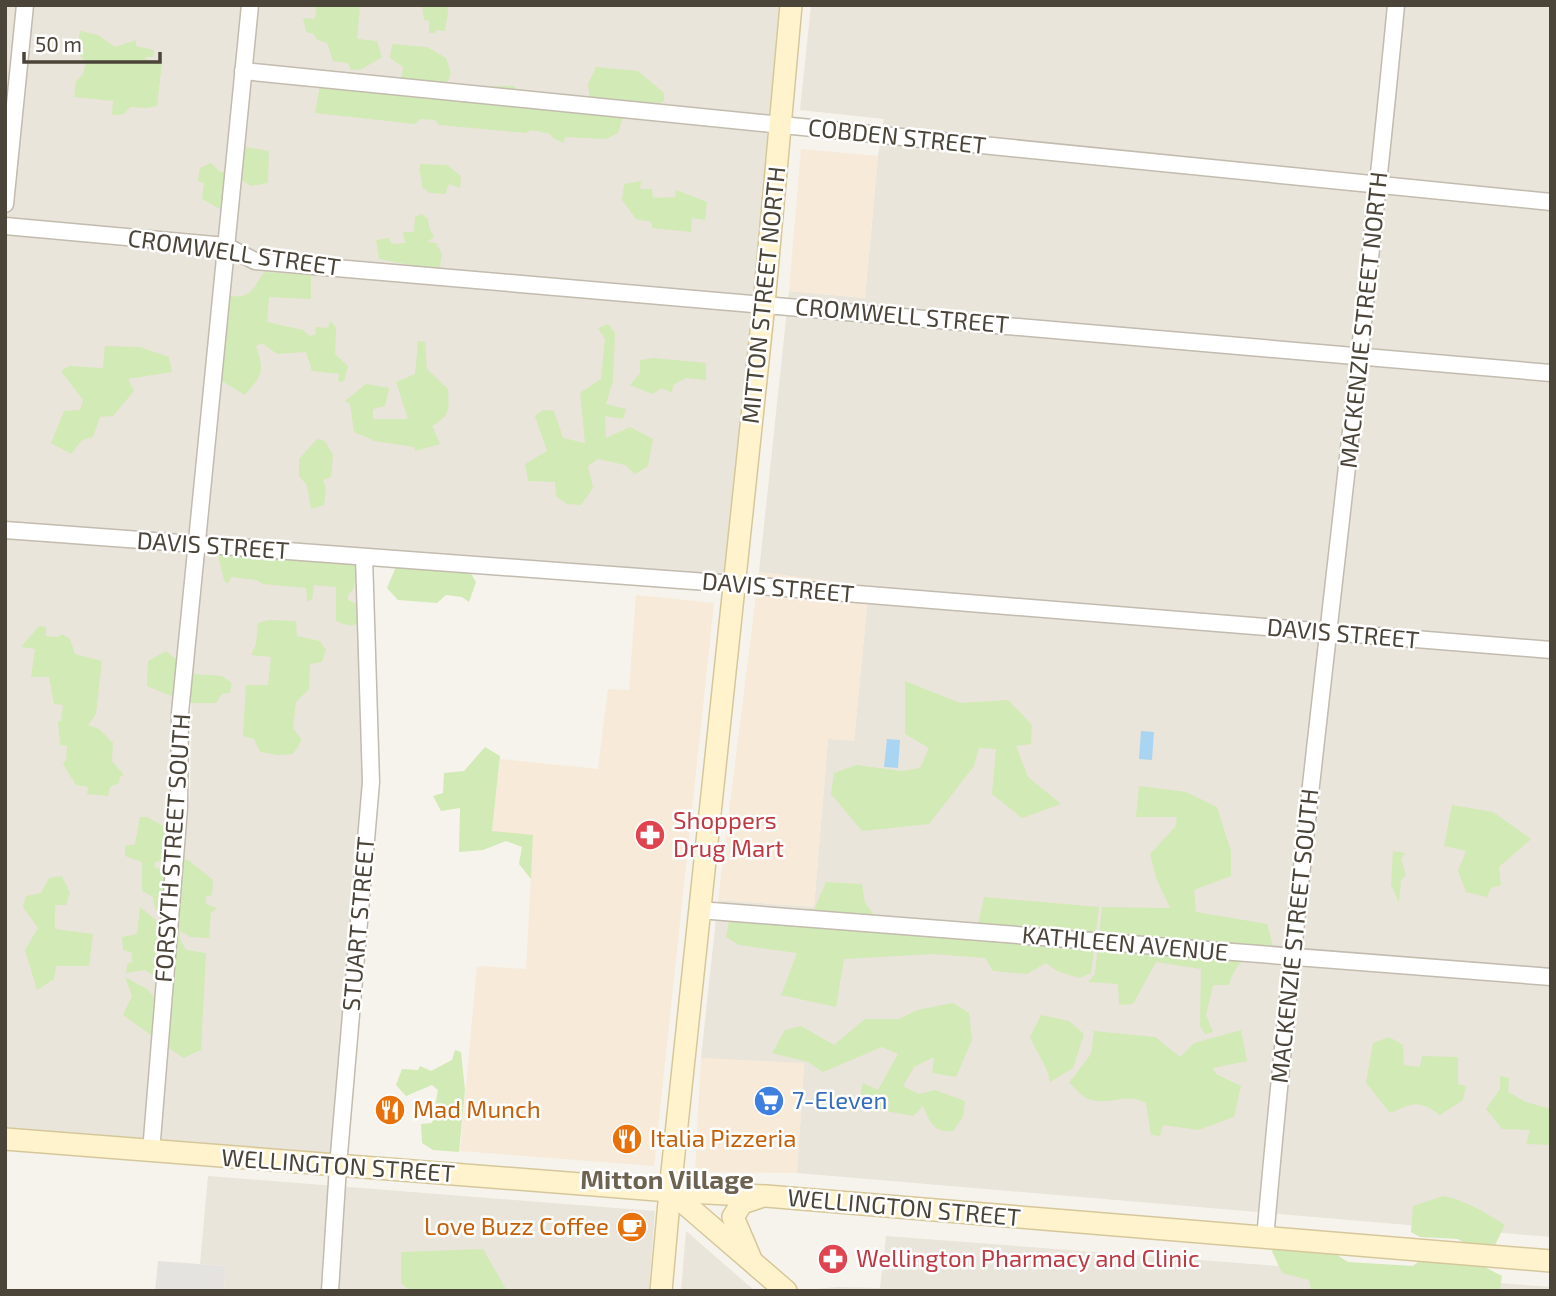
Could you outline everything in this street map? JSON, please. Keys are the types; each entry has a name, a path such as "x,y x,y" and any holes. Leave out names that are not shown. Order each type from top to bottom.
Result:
{"main road":[{"name":"MITTON STREET NORTH","path":"661,1291 764,304 791,5"},
{"name":"WELLINGTON STREET","path":"5,1139 670,1191 766,1196 1551,1261"},
{"path":"670,1191 786,1291"},
{"path":"752,1262 733,1217 742,1203 766,1196"}],"street":[{"path":"5,204 25,5"},
{"name":"FORSYTH STREET SOUTH","path":"151,1152 179,808 180,713 250,5"},
{"name":"MACKENZIE STREET NORTH","path":"1329,634 1361,356 1396,5"},
{"name":"COBDEN STREET","path":"243,71 1551,202"},
{"name":"CROMWELL STREET","path":"5,226 226,246 255,261 1551,373"},
{"name":"DAVIS STREET","path":"5,530 734,584 1551,650"},
{"name":"STUART STREET","path":"330,1291 371,782 365,557"},
{"name":"MACKENZIE STREET SOUTH","path":"1265,1239 1292,957 1329,634"},
{"name":"KATHLEEN AVENUE","path":"699,910 1551,977"}],"shaded area":[{"path":"5,5 23,5 5,186"},
{"path":"27,5 247,5 224,244 5,225"},
{"path":"254,5 789,5 778,122 247,68"},
{"path":"811,5 1551,5 1551,1237 797,1173 804,1064 701,1058 718,900 814,907 828,739 854,740 869,586 759,572 789,291 865,298 884,119 800,110"},
{"path":"244,73 779,126 763,302 255,259 228,245"},
{"path":"801,149 878,156 865,298 789,291"},
{"path":"5,228 224,248 195,542 5,527"},
{"path":"227,259 762,305 733,582 199,543"},
{"path":"5,531 194,547 175,720 168,864 147,1148 5,1136"},
{"path":"199,547 361,560 366,781 333,1162 156,1147 190,792 192,658"},
{"path":"759,572 869,586 854,741 828,739 814,907 718,900"},
{"path":"636,595 714,603 654,1166 460,1151 477,966 526,969 533,836 492,832 500,759 598,769 608,689 629,690"},
{"path":"701,1058 804,1063 797,1173 695,1172"},
{"path":"208,1176 655,1211 649,1291 224,1291 226,1266 200,1264"},
{"path":"686,1231 755,1291 681,1291"},
{"path":"886,1236 1551,1287 1551,1291 787,1291 838,1287 880,1288"},
{"path":"158,1261 226,1266 224,1291 155,1291"}],"green space":[{"path":"316,5 360,6 357,39 377,41 382,57 362,69 351,70 348,63 333,61 327,43 306,32 303,18 315,19"},
{"path":"422,5 449,5 445,31 429,33 429,21 424,20"},
{"path":"80,31 98,35 115,47 136,40 136,46 154,50 153,57 145,59 162,63 157,106 130,107 124,114 112,115 113,101 74,97 76,81 83,74 86,63 76,50"},
{"path":"392,44 427,47 446,58 451,73 446,86 514,86 521,95 590,99 588,84 596,67 638,71 664,93 664,101 641,115 623,117 618,133 606,139 565,137 564,143 550,134 532,130 525,133 439,125 435,120 420,119 415,124 315,113 320,85 401,80 403,67 390,58"},
{"path":"240,146 269,151 268,183 251,186 240,179 227,213 202,199 204,183 198,181 200,168 211,163 220,172 228,171"},
{"path":"420,164 447,165 461,176 460,188 449,184 445,194 430,193 422,187"},
{"path":"641,181 640,189 652,189 653,198 675,197 676,190 707,202 705,220 692,218 691,232 652,228 651,222 636,219 622,200 624,184"},
{"path":"422,214 428,219 434,237 427,242 436,243 442,254 439,272 416,271 415,266 379,259 376,240 389,238 391,243 405,243 403,232 414,232 415,217"},
{"path":"264,272 311,275 311,299 269,297 267,322 303,330 310,336 316,334 315,327 328,328 330,321 336,327 335,354 348,366 344,381 338,382 339,374 312,371 306,352 277,354 262,343 256,346 260,373 245,395 215,377 223,295 239,296 248,293"},
{"path":"608,324 615,333 613,381 606,404 626,409 623,419 605,416 606,438 630,427 653,439 648,466 635,474 625,465 598,459 588,466 593,488 581,505 567,504 556,496 555,482 528,481 525,464 547,451 535,416 543,410 554,411 563,438 585,443 580,393 601,379 605,339 598,328"},
{"path":"418,341 425,342 427,369 448,389 448,411 443,419 432,426 440,444 415,451 414,447 375,441 354,432 350,404 345,401 366,384 389,388 385,406 373,409 373,419 408,419 396,382 415,374"},
{"path":"105,346 140,347 169,357 172,372 128,379 134,391 113,416 100,417 93,437 82,440 71,454 51,443 64,411 80,410 83,400 61,371 69,366 103,368"},
{"path":"654,358 706,363 706,380 686,378 673,385 672,393 662,388 652,394 630,385 640,373 640,360"},
{"path":"317,439 325,441 333,455 331,477 323,480 326,488 324,505 311,509 307,485 299,476 299,459"},
{"path":"217,551 357,559 354,588 348,595 348,600 359,608 361,621 346,625 336,621 336,587 314,585 312,600 307,601 306,588 263,584 256,580 231,577 228,584 224,580"},
{"path":"398,562 467,567 476,582 469,602 462,597 446,595 437,603 398,600 387,588"},
{"path":"269,620 296,621 297,636 320,641 326,650 322,662 310,664 309,689 296,702 293,728 302,740 293,754 260,752 254,739 243,736 246,685 268,685 271,657 251,655 256,644 258,623"},
{"path":"39,626 46,627 46,636 58,637 62,634 70,639 75,654 102,661 96,714 88,725 99,729 113,743 112,761 124,775 120,777 119,783 110,787 108,796 87,794 88,787 76,785 63,764 67,746 60,745 58,721 61,721 63,705 54,704 49,677 31,677 35,649 21,647"},
{"path":"166,651 194,674 222,676 232,683 230,693 222,694 216,703 188,703 147,686 148,661"},
{"path":"905,681 960,703 1008,700 1032,725 1031,744 1016,746 1028,777 1061,804 1022,818 992,794 996,749 979,748 974,766 929,824 862,831 831,794 834,773 856,765 902,771 920,768 929,748 905,734"},
{"path":"485,747 500,756 492,831 533,835 531,879 519,864 522,847 506,841 483,850 459,852 460,808 441,811 433,796 443,793 444,773 464,771"},
{"path":"1139,786 1186,792 1217,807 1231,851 1231,876 1194,890 1196,912 1267,924 1274,950 1245,959 1236,969 1229,985 1213,985 1206,1015 1213,1032 1205,1034 1200,1026 1201,969 1156,962 1133,1004 1119,1005 1118,984 1088,982 1095,974 1102,907 1170,908 1156,878 1150,854 1175,827 1177,817 1136,817"},
{"path":"1452,805 1493,812 1531,839 1499,867 1501,885 1491,888 1487,897 1466,892 1458,871 1466,851 1444,846"},
{"path":"140,817 147,817 173,831 166,859 155,862 155,868 169,870 179,859 188,860 213,880 212,895 206,897 206,904 217,908 211,913 209,938 191,937 180,931 180,939 186,950 206,953 201,1050 183,1058 123,1015 132,996 125,977 147,989 159,1002 162,981 145,970 126,973 127,964 132,962 132,953 123,950 122,937 137,934 140,907 158,922 163,913 155,909 153,897 142,891 142,862 125,856 125,846 135,844"},
{"path":"1393,851 1405,853 1401,859 1406,875 1401,880 1399,903 1391,885"},
{"path":"62,876 70,893 66,905 55,905 55,929 93,934 89,966 56,966 54,979 37,990 25,950 38,928 23,907 26,896 41,893 49,878"},
{"path":"826,882 862,884 865,903 877,919 975,938 984,897 1099,907 1091,973 1079,978 1057,971 1046,963 1027,974 993,971 985,958 933,954 844,959 836,1007 781,995 797,953 739,945 726,937 732,906 813,912"},
{"path":"953,1003 969,1013 972,1040 956,1077 932,1073 934,1057 914,1067 903,1086 919,1094 935,1090 965,1101 963,1117 953,1131 937,1128 930,1121 923,1106 913,1116 858,1106 863,1083 878,1090 898,1054 882,1047 823,1072 808,1062 772,1053 785,1030 801,1026 834,1045 865,1019 899,1019 917,1010"},
{"path":"1041,1015 1069,1021 1084,1034 1073,1068 1050,1082 1030,1037"},
{"path":"1241,1030 1247,1061 1213,1068 1216,1074 1241,1086 1234,1117 1198,1130 1163,1125 1160,1136 1151,1135 1146,1103 1132,1099 1091,1100 1069,1083 1091,1054 1094,1031 1155,1037 1180,1057 1194,1043"},
{"path":"1389,1037 1403,1045 1404,1065 1420,1067 1422,1056 1458,1057 1458,1084 1466,1086 1463,1100 1440,1115 1415,1104 1390,1113 1366,1083 1373,1043"},
{"path":"455,1050 461,1052 465,1090 459,1152 433,1150 422,1143 421,1124 432,1123 438,1090 432,1085 406,1096 396,1085 402,1069 418,1070 420,1066 431,1071 452,1060"},
{"path":"1500,1076 1509,1078 1508,1092 1526,1102 1551,1109 1551,1145 1526,1144 1530,1130 1502,1129 1486,1109 1500,1089"},
{"path":"1443,1196 1467,1204 1505,1225 1494,1247 1476,1250 1458,1239 1420,1237 1411,1232 1413,1206"},
{"path":"1270,1247 1332,1252 1348,1262 1413,1266 1423,1258 1479,1264 1502,1276 1500,1291 1311,1291 1309,1280 1282,1273"},
{"path":"483,1249 507,1291 410,1291 401,1283 401,1252"}],"water":[{"path":"1141,731 1154,732 1152,760 1139,759"},
{"path":"887,739 900,740 898,768 884,767"}],"place":[{"name":"Shoppers Drug Mart","path":"650,835"},
{"name":"7-Eleven","path":"769,1101"},
{"name":"Mad Munch","path":"390,1110"},
{"name":"Italia Pizzeria","path":"627,1139"},
{"name":"Love Buzz Coffee","path":"632,1227"},
{"name":"Wellington Pharmacy and Clinic","path":"833,1259"}],"district":[{"name":"Mitton Village","path":"667,1180"}]}
